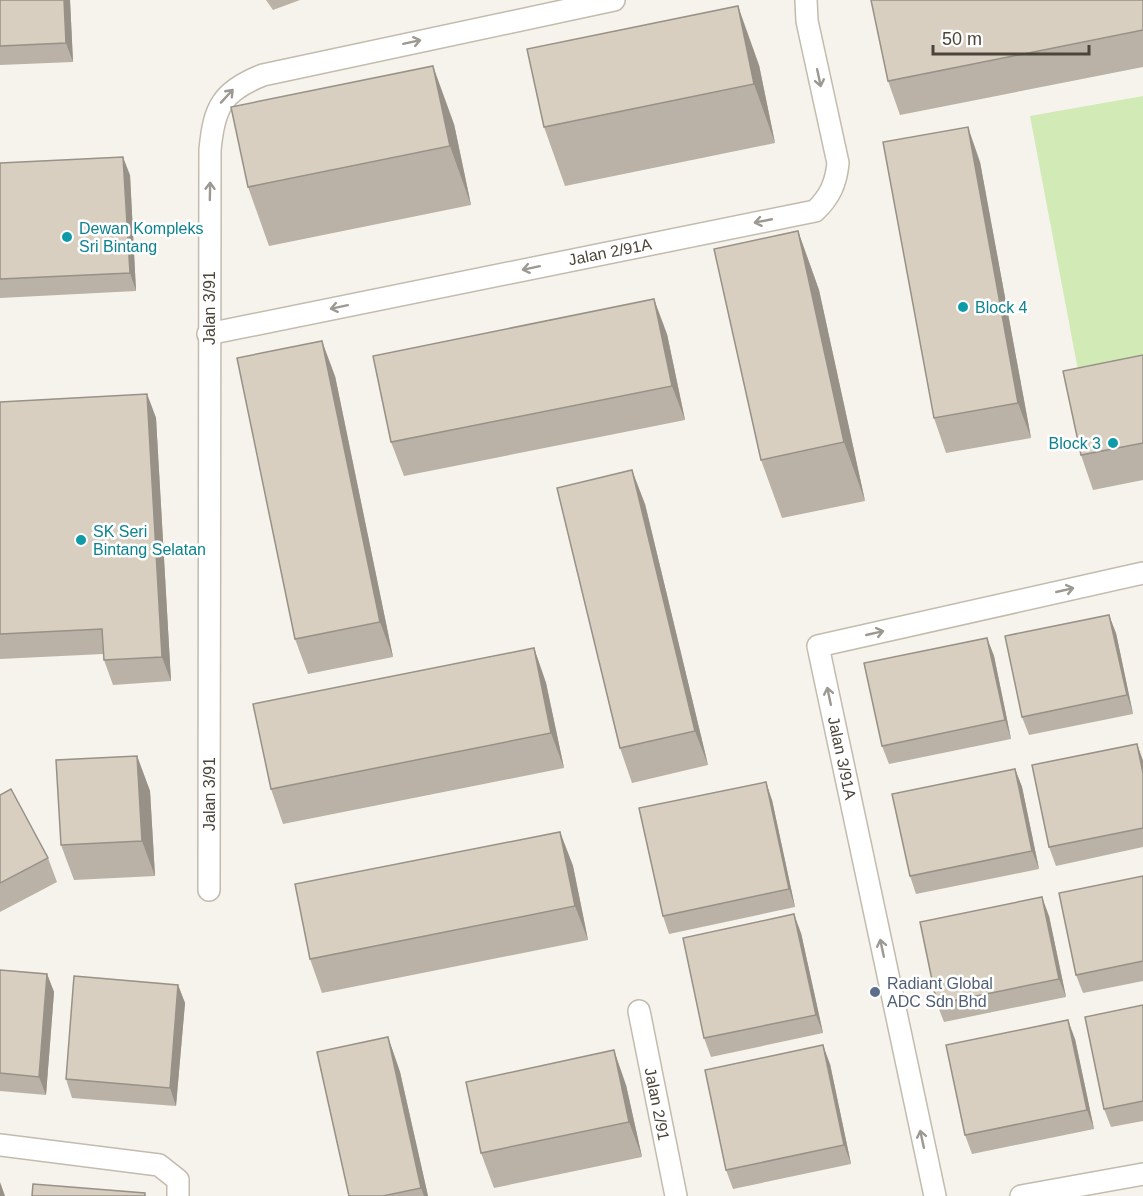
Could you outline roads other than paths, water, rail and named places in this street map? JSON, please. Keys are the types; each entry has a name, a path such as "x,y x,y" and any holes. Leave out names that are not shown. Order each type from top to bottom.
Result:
{"street":[{"name":"Jalan 3/91","path":"209,890 208,334 212,123 221,102 239,84 263,75 614,0"},
{"name":"Jalan 2/91A","path":"791,0 807,21"},
{"name":"Jalan 2/91A","path":"208,334 815,211 826,200 836,180 837,163 807,21 806,0"},
{"name":"Jalan 3/91A","path":"934,1196 818,646 1143,573"},
{"name":"Jalan 2/91","path":"639,1011 676,1196"},
{"path":"0,1145 159,1165 178,1180 178,1196"},
{"path":"1021,1196 1143,1174"}],"place":[{"name":"Dewan Kompleks Sri Bintang","path":"67,237"},
{"name":"Block 4","path":"963,307"},
{"name":"Block 3","path":"1113,443"},
{"name":"SK Seri Bintang Selatan","path":"81,540"},
{"name":"Radiant Global ADC Sdn Bhd","path":"875,992"}]}
